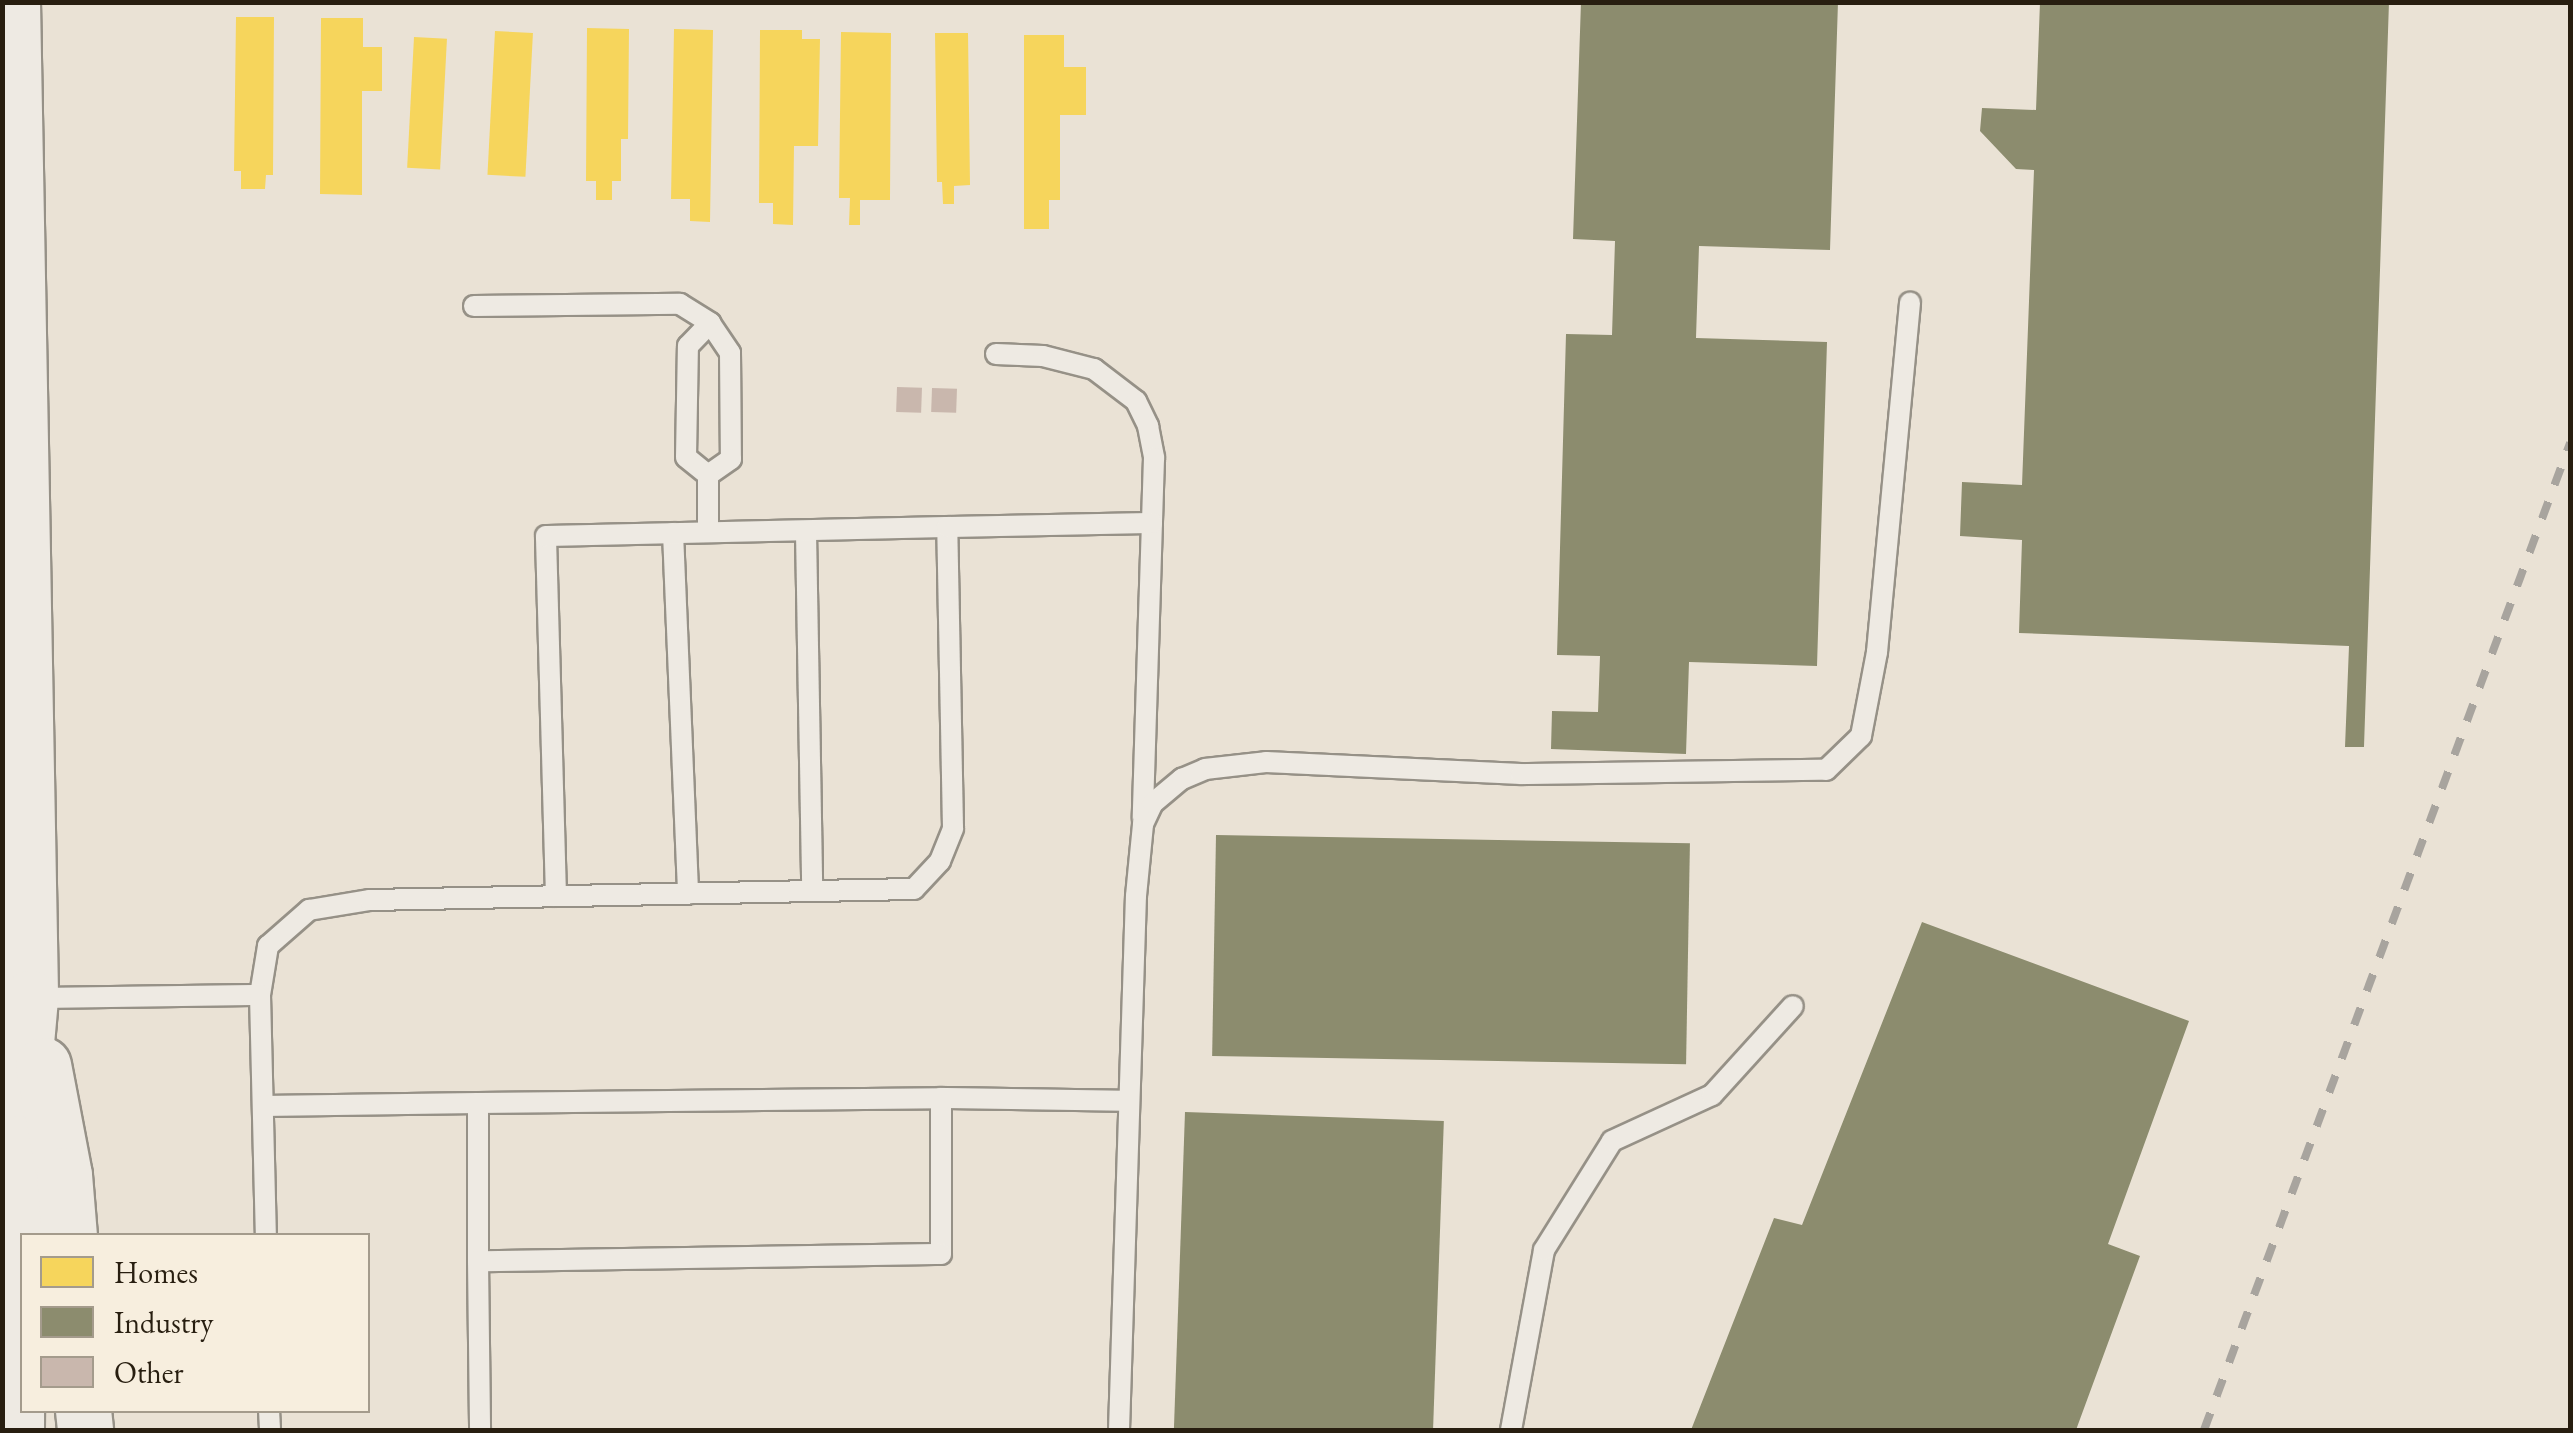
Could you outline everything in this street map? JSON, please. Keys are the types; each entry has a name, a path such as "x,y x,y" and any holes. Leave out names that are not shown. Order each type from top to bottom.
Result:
{"main road":[{"path":"12,2 10,373 30,998 17,1143 16,1430"},
{"path":"30,998 64,1175 68,1233"}],"lane":[{"path":"1143,824 1153,804 1182,778 1233,764 1521,774 1826,770 1861,736 1877,652 1910,303"},
{"path":"474,306 680,304 710,323 730,353 731,460 708,475"},
{"path":"708,475 686,457 688,346 710,323"},
{"path":"996,354 1043,356 1094,369 1136,401 1152,443 1143,824 1136,896 1119,1430"},
{"path":"708,475 708,532"},
{"path":"556,896 546,536 1152,522"},
{"path":"266,1233 260,995 268,946 309,910 370,900 914,888 940,861 953,828 947,527"},
{"path":"806,532 812,891"},
{"path":"673,533 688,894"},
{"path":"30,998 260,995"},
{"path":"1511,1430 1544,1250 1612,1141 1712,1095 1793,1006"},
{"path":"263,1106 941,1098 1129,1101"},
{"path":"478,1262 941,1254 941,1098"},
{"path":"478,1103 480,1430"}],"building: Homes":[{"path":"236,17 274,17 273,175 266,175 265,189 241,189 241,171 234,171"},
{"path":"321,18 363,18 363,47 382,47 382,91 362,91 362,195 320,194"},
{"path":"587,28 629,29 628,139 621,139 621,181 612,181 612,200 596,200 596,181 586,181"},
{"path":"674,29 713,30 710,222 690,221 690,199 671,199"},
{"path":"760,30 802,30 802,39 820,39 818,146 794,146 793,225 773,224 773,203 759,203"},
{"path":"495,31 533,33 525,177 487,175"},
{"path":"841,32 891,33 890,200 860,200 860,225 849,225 850,198 839,198"},
{"path":"935,33 968,33 970,185 954,186 954,204 943,204 942,182 937,182"},
{"path":"1024,35 1064,35 1064,67 1086,67 1086,115 1060,115 1060,200 1049,200 1049,229 1024,229"},
{"path":"414,37 447,39 440,170 407,168"}],"building: Industry":[{"path":"1581,2 1838,2 1830,250 1699,246 1696,338 1827,342 1817,666 1689,662 1686,754 1551,749 1552,711 1598,712 1600,656 1557,655 1566,334 1612,335 1615,241 1573,239"},
{"path":"2040,2 2389,2 2364,747 2345,747 2349,646 2019,633 2022,540 1960,536 1962,482 2022,485 2034,170 2016,169 1980,131 1982,108 2036,110"},
{"path":"1216,835 1690,843 1686,1064 1212,1056"},
{"path":"1922,922 2189,1021 2108,1244 2140,1256 2076,1430 1691,1430 1774,1218 1802,1225"},
{"path":"1185,1112 1444,1121 1433,1430 1174,1430"}],"building: Other":[{"path":"897,387 922,388 921,413 896,412"},
{"path":"932,388 957,389 956,413 931,412"}],"railway":[{"path":"2204,1430 2570,443"}]}
